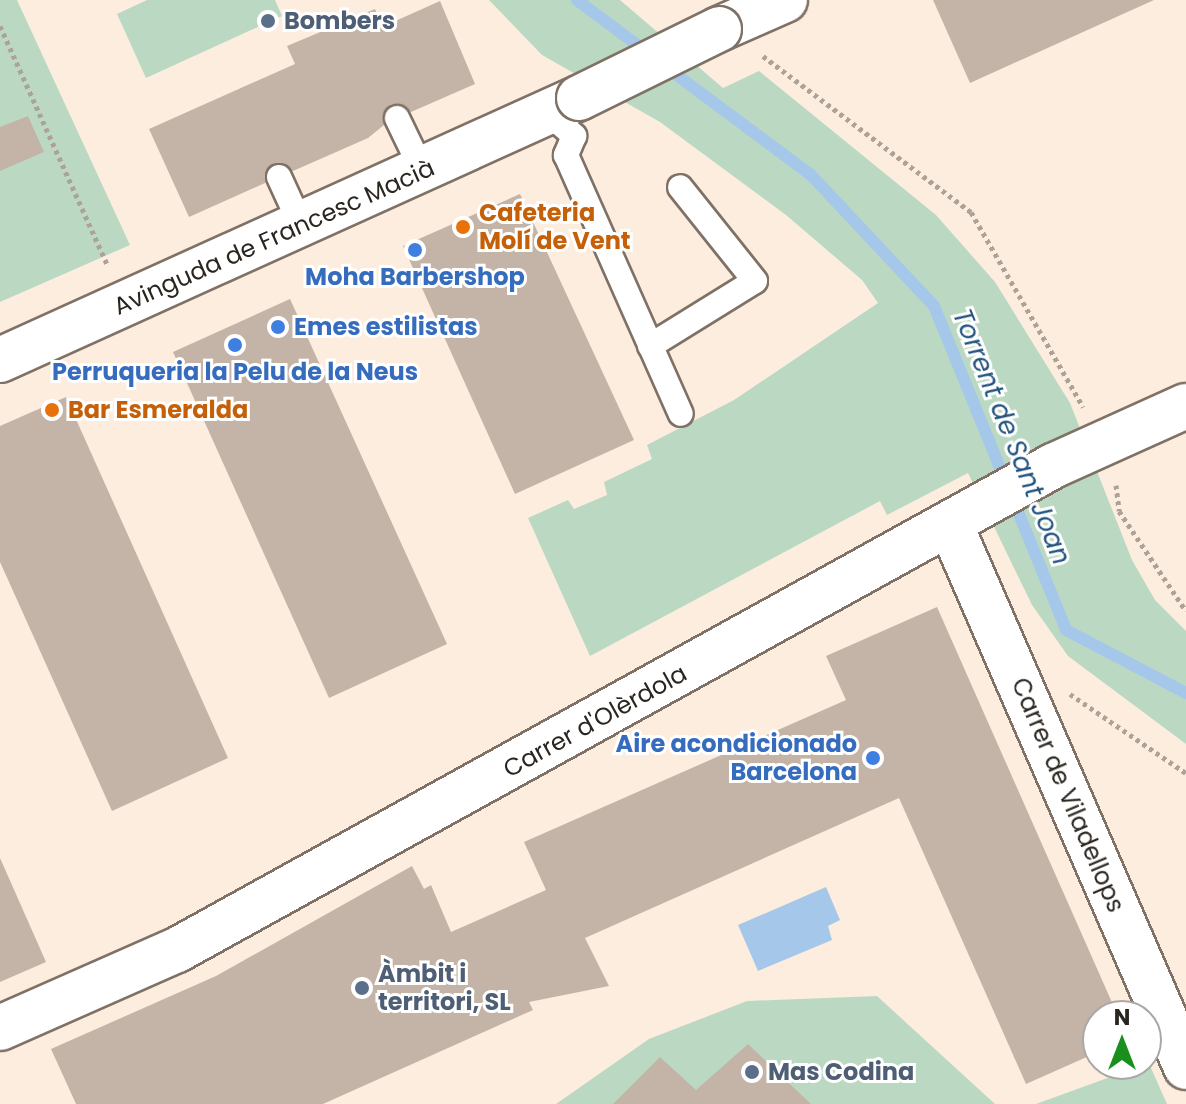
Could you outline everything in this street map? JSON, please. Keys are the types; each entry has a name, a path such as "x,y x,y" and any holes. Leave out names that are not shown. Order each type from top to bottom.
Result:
{"street":[{"name":"Avinguda de Francesc Macià","path":"0,360 564,105 785,0"},
{"name":"Carrer d'Olèrdola","path":"0,1028 177,950 965,515 1097,446 1186,406"},
{"name":"Carrer de Viladellops","path":"965,515 1186,1067"}],"lane":[{"path":"564,105 574,136 566,155 681,414"},
{"path":"397,118 422,170"},
{"path":"279,177 301,225"},
{"path":"650,346 755,281 680,187"}],"path":[{"path":"0,26 107,264"},
{"path":"763,56 971,212 1097,446 1119,511 1186,611"},
{"path":"1061,694 1079,695 1186,773"}],"green space":[{"path":"0,0 17,0 130,245 0,302"},
{"path":"147,0 275,0 282,16 146,78 117,14"},
{"path":"489,0 620,0 723,88 759,71 936,215 995,282 1070,403 1132,560 1155,600 1186,631 1186,744 1068,656 1032,605 968,473 887,515 880,501 590,656 528,518 568,500 574,509 607,495 604,482 652,459 647,445 734,400 878,303 862,280 786,215 660,122 542,55"},
{"path":"877,996 995,1104 556,1104 649,1039 747,1001"},
{"path":"1102,1080 1156,1080 1167,1104 1036,1104"}],"water":[{"path":"826,887 840,920 828,926 832,940 758,971 738,925"}],"building":[{"path":"933,0 1154,0 970,83"},
{"path":"440,1 475,84 411,112 391,104 384,125 368,138 293,171 274,163 265,183 189,217 149,129 295,64 287,46 375,9 382,27"},
{"path":"28,116 44,152 0,171 0,127"},
{"path":"520,194 634,440 515,494 403,246"},
{"path":"290,299 447,644 329,698 173,352"},
{"path":"66,397 228,758 112,811 0,562 0,426"},
{"path":"937,607 1111,1000 1082,1000 1082,1059 1026,1084 899,798 585,938 609,986 529,1002 533,1010 323,1104 76,1104 51,1049 216,976 412,866 424,889 431,885 451,932 546,890 524,842 846,700 826,656"},
{"path":"0,858 46,962 0,982"},
{"name":"Mas Codina","path":"748,1044 811,1104 613,1104 660,1057 696,1090"}],"waterway":[{"name":"Torrent de Sant Joan","path":"577,0 648,53"},
{"name":"Torrent de Sant Joan","path":"666,67 811,175 934,306 1066,630 1186,693"}],"place":[{"name":"Bombers","path":"268,21"},
{"name":"Cafeteria Molí de Vent","path":"463,227"},
{"name":"Moha Barbershop","path":"415,250"},
{"name":"Emes estilistas","path":"278,327"},
{"name":"Perruqueria la Pelu de la Neus","path":"235,345"},
{"name":"Bar Esmeralda","path":"52,410"},
{"name":"Aire acondicionado Barcelona","path":"873,758"},
{"name":"Àmbit i territori, SL","path":"362,988"},
{"name":"Mas Codina","path":"752,1072"}]}
